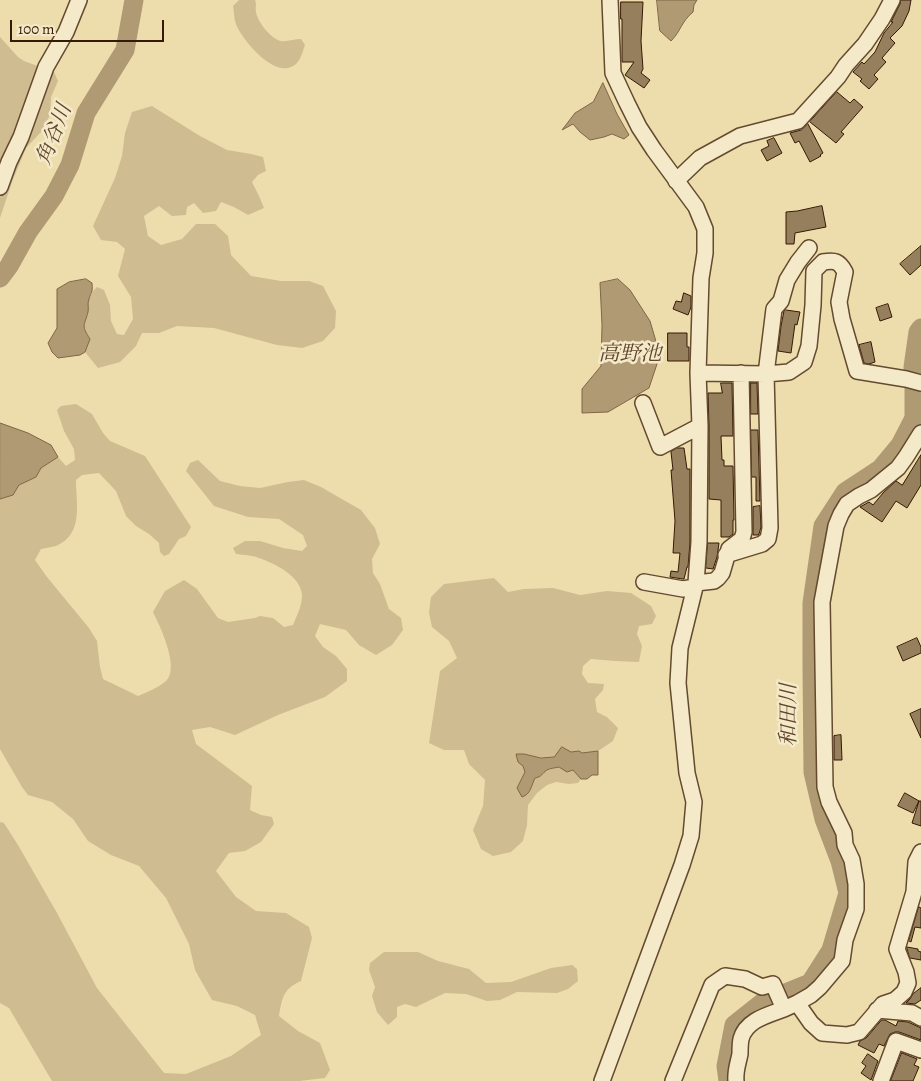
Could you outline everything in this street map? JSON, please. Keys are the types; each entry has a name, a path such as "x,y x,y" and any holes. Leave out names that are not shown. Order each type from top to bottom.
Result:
{"street":[{"path":"0,187 21,137 46,67 66,32 79,0"},
{"path":"602,1081 682,866 691,836 694,802 687,773 678,683 680,648 695,585 698,542 700,278 705,229 696,207 639,127 613,72 610,0"},
{"path":"676,181 700,158 740,136 798,121 865,44 892,0"},
{"path":"726,555 762,544 768,539 770,528 766,374 774,309 781,301 787,280 808,248"},
{"path":"698,373 766,374 789,372 804,362 809,346 814,272 823,262 832,260 841,265 845,272 839,302 842,320 857,371 916,381"},
{"path":"644,582 683,590 714,581 722,573 729,549 742,540 744,532 741,373"},
{"path":"643,403 660,447 700,426"},
{"path":"736,1081 735,1072 739,1061 741,1039 747,1028 754,1022 811,995 829,978 842,961 845,940 856,909 857,897 852,860 845,845 844,833 829,802 825,787 822,602 836,526 841,514 848,504 898,468 921,434"},
{"path":"673,1081 712,986 725,976 745,979 762,987 773,984 791,1006 822,1033 847,1036 859,1032 883,1004 895,1000 904,992 908,983 897,949 914,892 916,862 921,852"},
{"path":"877,1010 912,1013 921,1018"},
{"path":"881,1081 896,1041 921,1050"}],"shaded area":[{"path":"239,0 255,0 259,20 265,29 277,40 301,39 305,45 300,58 294,66 283,68 275,66 266,61 249,45 235,21 233,6"},
{"path":"0,37 18,57 54,72 58,81 51,97 50,115 41,132 26,148 0,218"},
{"path":"152,106 200,136 227,150 263,157 266,171 258,175 252,182 264,208 248,215 221,202 216,211 203,213 194,203 187,207 186,215 172,216 159,206 144,216 148,236 161,245 182,239 196,224 215,224 228,236 231,255 251,276 281,281 309,281 323,286 336,311 335,328 323,341 302,348 277,345 214,328 177,326 159,333 142,333 136,346 120,362 98,368 85,352 90,339 84,330 83,324 88,310 88,300 97,287 104,290 110,305 111,321 117,334 124,335 133,319 131,297 118,276 125,249 117,242 101,240 93,226 115,178 122,156 125,133 132,112"},
{"path":"76,404 92,414 110,441 145,456 191,527 186,536 179,539 169,554 164,556 160,552 159,543 126,516 116,491 99,473 82,475 76,480 77,508 75,526 71,534 65,541 56,546 41,549 35,560 89,628 97,641 103,679 138,696 160,686 170,675 170,657 153,612 165,591 184,580 197,589 218,618 228,622 260,616 273,618 284,627 293,625 301,603 302,595 300,588 286,571 256,557 236,554 233,548 245,541 260,541 302,551 307,546 303,535 279,519 248,517 214,506 186,471 190,463 198,460 220,481 240,486 260,488 304,480 321,487 361,510 375,528 380,544 372,559 373,573 380,584 389,609 401,618 403,630 392,645 376,655 359,645 346,630 320,624 315,636 323,647 336,656 347,669 347,681 325,697 278,715 235,735 210,727 192,730 196,744 252,786 250,810 272,817 274,824 261,842 245,851 229,853 216,871 236,897 256,911 286,913 309,927 312,938 301,981 290,987 284,995 279,1016 298,1031 320,1043 330,1070 325,1078 299,1081 52,1081 9,1008 0,1003 0,822 4,823 18,845 97,988 164,1073 186,1074 231,1056 261,1035 255,1015 237,1006 212,1000 195,970 189,944 166,898 139,866 111,855 88,841 73,819 52,802 28,795 0,749 0,499 13,495 19,485 36,477 41,468 58,457 66,466 75,460 74,449 64,431 57,410 61,406"},
{"path":"494,578 508,592 524,589 553,588 580,595 607,591 631,593 651,606 656,616 652,624 639,626 637,634 642,646 639,662 591,659 583,666 582,674 588,683 604,684 603,690 595,699 597,712 607,717 618,728 613,741 598,751 572,752 551,758 524,754 525,772 517,788 527,795 534,780 539,775 553,768 569,768 581,779 578,783 556,782 547,785 537,793 528,805 527,825 523,841 511,852 493,856 481,849 473,830 483,806 485,780 469,764 464,750 444,750 429,743 440,671 457,658 449,641 432,627 429,613 431,597 444,584"},
{"path":"384,952 418,952 438,961 469,969 486,983 511,982 551,968 572,965 577,969 578,981 568,989 557,993 517,992 500,1000 487,1001 466,994 445,993 416,1007 405,1004 397,1007 397,1017 388,1025 377,1012 372,996 375,987 369,970 370,963"}],"water":[{"path":"657,0 697,0 693,12 671,41 660,31"},
{"path":"603,83 629,135 624,139 612,134 590,140 573,124 562,130 575,113 593,102"},
{"path":"86,279 92,283 84,326 90,339 85,352 80,355 58,358 52,352 48,343 57,328 57,289 69,282"},
{"name":"高野池","path":"618,279 630,290 650,321 660,355 649,388 608,412 582,413 582,389 601,366 600,283"},
{"path":"0,423 28,433 51,445 58,457 41,468 36,477 19,485 13,495 0,499"},
{"path":"562,747 571,752 598,751 598,775 581,779 573,770 567,772 559,767 550,769 535,778 529,792 522,797 517,788 525,772 523,766 518,762 516,754 541,758 554,757"}],"building":[{"path":"901,0 911,0 909,11 902,26 890,38 895,43 882,58 886,62 874,75 878,79 869,89 860,81 862,79 853,72 875,52 884,33 893,22 891,22"},
{"path":"621,2 643,2 641,41 643,69 641,73 650,80 644,88 625,75 634,62 622,62"},
{"path":"837,92 850,103 854,99 863,107 841,132 844,134 836,143 810,122"},
{"path":"808,124 823,153 810,162 799,141 795,143 790,133 801,130"},
{"path":"774,138 782,153 767,161 761,150 769,146 767,141"},
{"path":"822,206 826,227 795,233 794,244 786,244 786,212"},
{"path":"921,246 921,265 910,275 900,264"},
{"path":"684,293 691,296 691,307 688,315 673,309 676,301 681,302"},
{"path":"888,304 892,317 880,321 876,308"},
{"path":"784,311 800,312 797,325 795,324 791,353 778,351 781,326"},
{"path":"668,333 687,333 689,361 668,361"},
{"path":"871,342 875,362 864,363 859,345"},
{"path":"721,383 732,383 733,436 721,436 724,466 733,466 734,520 733,534 729,537 721,537 721,500 709,499 708,393 722,393"},
{"path":"751,383 757,383 758,414 751,414"},
{"path":"751,430 758,430 760,501 756,501 756,477 752,477"},
{"path":"677,448 684,448 687,469 690,469 690,542 688,567 684,579 670,577 671,571 678,572 680,553 673,553 675,521 671,452"},
{"path":"921,455 921,485 907,508 896,501 882,522 860,507 869,502 873,505 896,481 902,485"},
{"path":"760,506 761,527 758,535 753,535 753,507"},
{"path":"708,543 719,543 713,569 706,568"},
{"path":"917,638 921,647 921,653 903,661 897,647"},
{"path":"921,709 921,738 910,714"},
{"path":"841,735 842,760 834,760 834,736"},
{"path":"905,793 919,801 913,813 898,806"},
{"path":"919,801 921,801 921,826 912,823"},
{"path":"919,907 921,908 921,928 915,927 911,942 909,941"},
{"path":"907,947 918,949 921,952 921,960 910,958"},
{"path":"921,988 921,1000 915,1004 906,1003 913,994"},
{"path":"882,1020 896,1026 898,1021 908,1022 921,1028 921,1040 895,1032 890,1034 884,1046 879,1044 874,1053 858,1045"},
{"path":"902,1053 917,1059 914,1065 919,1067 913,1081 891,1081"},
{"path":"868,1054 878,1061 871,1080 861,1073 866,1066 862,1063"}],"waterway":[{"name":"角谷川","path":"0,278 28,232 54,196 70,165 86,113 125,50 134,0"},
{"name":"和田川","path":"728,1081 726,1066 734,1025 763,1002 810,983 831,950 848,893 840,861 824,819 813,772 812,603 823,526 845,492 880,469 900,445 914,418 913,367 918,332 921,328"}]}
